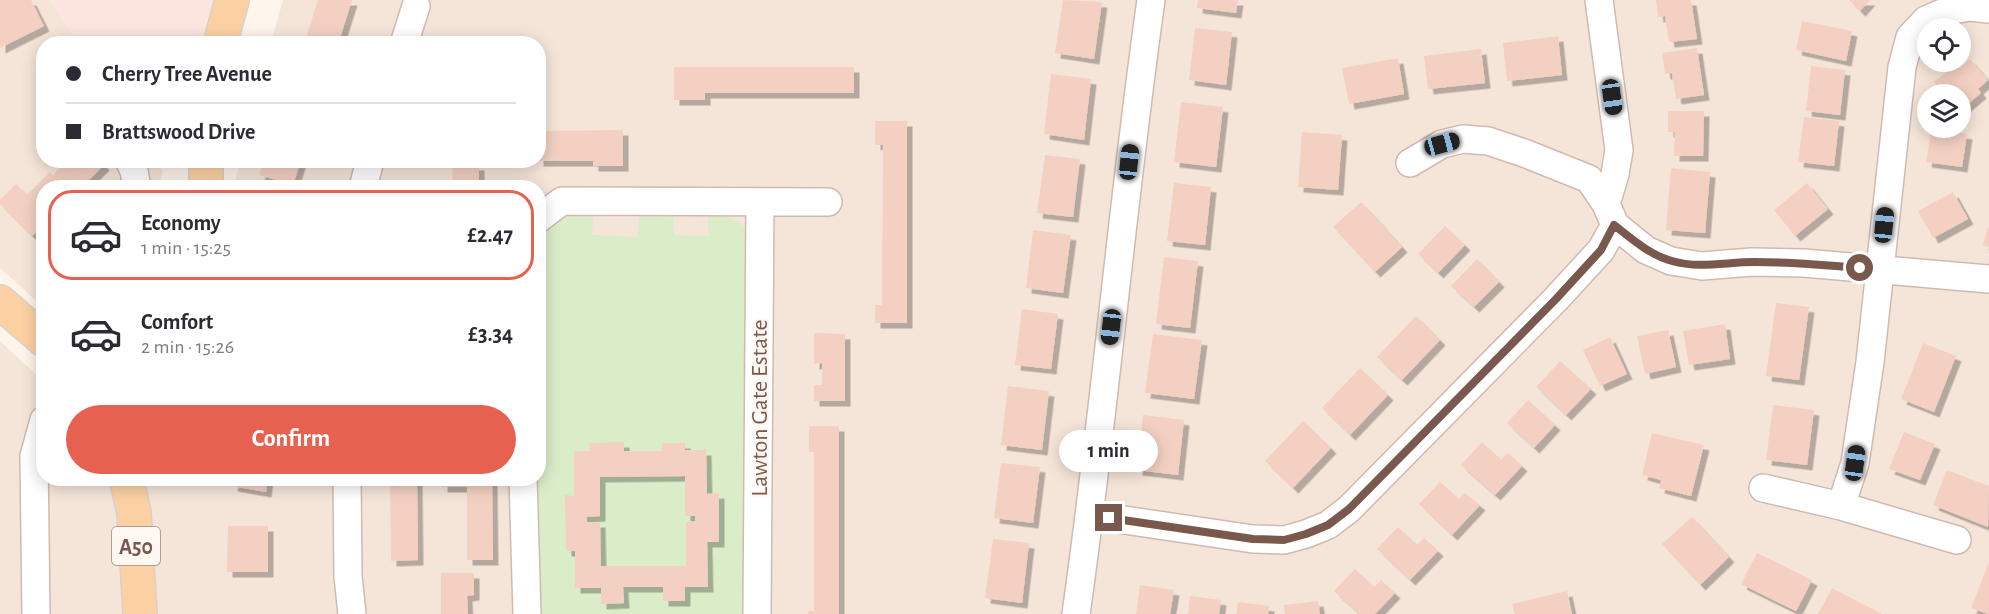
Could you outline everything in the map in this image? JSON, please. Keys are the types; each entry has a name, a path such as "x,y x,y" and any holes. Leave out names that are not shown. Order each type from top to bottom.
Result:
{"main road":[{"path":"224,36 232,0"},
{"path":"0,302 36,333"},
{"name":"A50","path":"128,486 134,512 140,614"}],"street":[{"path":"1076,614 1090,515 1134,116 1151,0"},
{"path":"1090,515 1253,539 1284,540 1328,525 1349,509 1556,299 1601,250 1610,214 1619,150 1599,0"},
{"path":"407,36 416,6"},
{"path":"1841,506 1855,463 1870,362 1902,67 1910,37 1926,20 1947,11 1970,7 1989,9"},
{"path":"1410,163 1442,144 1463,139 1488,141 1524,153 1589,179 1610,214 1646,250 1671,261 1702,266 1752,262 1804,263 1989,279"},
{"path":"546,213 562,201 828,202"},
{"name":"Lawton Gate Estate","path":"758,614 760,203"},
{"path":"35,613 34,456 36,449"},
{"path":"347,486 348,576 352,614"},
{"path":"523,486 527,614"},
{"path":"1763,488 1841,506 1957,540"}],"shaded area":[{"path":"0,0 50,0 74,36 36,36 36,168 161,168 163,171 161,180 36,180 36,301 0,268"},
{"path":"50,0 214,0 203,36 74,36"},
{"path":"283,0 1989,0 1989,614 0,614 0,341 36,374 36,486 546,486 546,180 235,180 238,168 546,168 546,36 273,36"}],"green space":[{"path":"594,210 592,235 638,237 639,210 674,211 674,235 709,236 707,212 726,216 744,226 751,247 750,614 542,614 538,588 538,486 546,486 546,231 557,220 575,212"}],"building":[{"path":"0,0 31,0 44,26 0,48"},
{"path":"318,0 352,0 341,36 307,36"},
{"path":"1063,0 1102,2 1094,59 1055,53"},
{"path":"1198,0 1238,0 1236,13 1197,8"},
{"path":"1656,0 1691,0 1697,39 1669,42 1665,16 1658,17"},
{"path":"1849,0 1870,0 1860,11"},
{"path":"1802,21 1852,31 1846,61 1796,50"},
{"path":"1195,28 1232,32 1226,85 1189,80"},
{"path":"1558,36 1562,75 1507,81 1503,43"},
{"path":"1697,48 1704,95 1676,99 1672,73 1665,74 1662,53"},
{"path":"1481,49 1485,83 1428,89 1424,56"},
{"path":"1398,58 1404,94 1349,104 1342,68"},
{"path":"1971,60 1988,80 1978,89 1981,93 1971,102 1971,84 1936,84 1934,82 1946,72 1971,72"},
{"path":"1811,66 1845,70 1840,115 1806,111"},
{"path":"674,67 854,67 854,93 705,93 705,100 674,100"},
{"path":"1051,74 1091,79 1084,140 1044,134"},
{"path":"1181,102 1223,107 1216,167 1174,162"},
{"path":"1668,111 1704,111 1703,156 1674,156 1675,132 1668,132"},
{"path":"1804,117 1839,121 1834,166 1798,162"},
{"path":"875,121 907,121 907,323 875,323 875,305 882,305 883,145 875,145"},
{"path":"623,130 623,166 593,166 593,161 546,161 546,131"},
{"path":"1302,132 1342,135 1338,190 1298,187"},
{"path":"1930,138 1966,138 1962,167 1926,162"},
{"path":"1045,155 1080,159 1073,217 1037,213"},
{"path":"60,168 101,168 89,180 42,180 50,172 53,175"},
{"path":"261,168 298,168 295,180 276,180 259,175"},
{"path":"452,168 479,168 479,180 453,180"},
{"path":"1671,168 1710,172 1705,233 1666,230"},
{"path":"1174,183 1211,187 1205,245 1167,241"},
{"path":"1807,183 1828,209 1795,236 1774,210"},
{"path":"16,184 27,195 36,186 36,232 32,236 0,204 0,200"},
{"path":"1953,192 1968,219 1933,238 1918,211"},
{"path":"1361,202 1402,247 1375,272 1333,227"},
{"path":"1445,226 1465,245 1438,273 1418,254"},
{"path":"1989,227 1989,247 1983,245"},
{"path":"1033,230 1071,235 1063,293 1026,288"},
{"path":"1164,257 1198,261 1190,328 1156,324"},
{"path":"1477,259 1499,282 1474,307 1451,286"},
{"path":"1776,303 1809,307 1799,380 1766,376"},
{"path":"1022,309 1058,314 1051,369 1015,365"},
{"path":"1416,316 1440,340 1402,380 1377,357"},
{"path":"1725,324 1730,359 1689,365 1683,331"},
{"path":"1668,330 1676,367 1645,374 1637,336"},
{"path":"814,333 845,334 845,401 814,401 814,385 822,385 822,363 814,364"},
{"path":"1153,334 1202,340 1194,399 1145,393"},
{"path":"1610,337 1627,374 1600,386 1583,350"},
{"path":"1923,343 1956,356 1934,412 1901,399"},
{"path":"1560,361 1591,389 1566,415 1536,387"},
{"path":"1360,368 1388,395 1350,435 1322,408"},
{"path":"1008,386 1049,391 1042,450 1001,445"},
{"path":"1528,400 1555,425 1534,448 1507,423"},
{"path":"1773,405 1814,410 1807,465 1766,460"},
{"path":"1143,415 1184,420 1178,475 1137,470"},
{"path":"1303,421 1331,448 1293,488 1265,461"},
{"path":"809,426 839,426 839,614 808,614 808,611 814,611 814,452 809,452"},
{"path":"1904,432 1935,444 1920,480 1889,469"},
{"path":"1652,433 1704,445 1691,496 1659,488 1661,480 1642,475"},
{"path":"624,442 624,451 662,451 662,443 685,443 685,450 706,450 707,494 719,493 719,542 707,542 708,587 685,587 685,601 663,601 663,587 623,587 624,603 601,604 601,588 575,588 575,551 566,551 565,495 574,496 574,451 590,451 589,443","holes":["685,476 685,516 695,516 695,521 686,522 686,566 601,566 600,522 587,522 587,517 600,516 600,477"]},
{"path":"1482,442 1501,460 1508,453 1522,466 1495,495 1461,465"},
{"path":"1001,463 1040,467 1033,523 994,518"},
{"path":"1947,470 1989,486 1988,527 1933,505"},
{"path":"1440,482 1459,499 1465,493 1480,505 1452,535 1419,504"},
{"path":"232,486 267,486 266,492"},
{"path":"390,486 417,486 418,560 391,561"},
{"path":"492,486 493,560 467,560 467,487 442,487"},
{"path":"1692,517 1729,557 1700,585 1662,544"},
{"path":"228,526 268,526 268,572 227,572"},
{"path":"1398,527 1417,545 1424,538 1438,551 1410,580 1377,549"},
{"path":"993,539 1029,543 1022,603 985,598"},
{"path":"1757,553 1812,580 1796,611 1741,584"},
{"path":"1989,562 1989,614 1988,614 1971,608"},
{"path":"1355,569 1374,587 1381,580 1395,593 1375,614 1359,614 1334,591"},
{"path":"441,573 474,573 474,595 467,596 468,614 441,614"},
{"path":"1140,585 1174,590 1170,614 1136,614"},
{"path":"1832,588 1882,614 1818,614"},
{"path":"1567,591 1572,614 1515,614 1512,604"},
{"path":"1190,596 1221,600 1219,614 1188,614"},
{"path":"1318,601 1320,614 1285,614 1284,605"},
{"path":"1238,602 1269,606 1268,614 1236,614"}],"route":[{"path":"1109,518 1253,539 1284,540 1328,525 1349,509 1556,299 1601,250 1614,225 1646,250 1671,261 1702,266 1752,262 1804,263 1860,268"}]}
